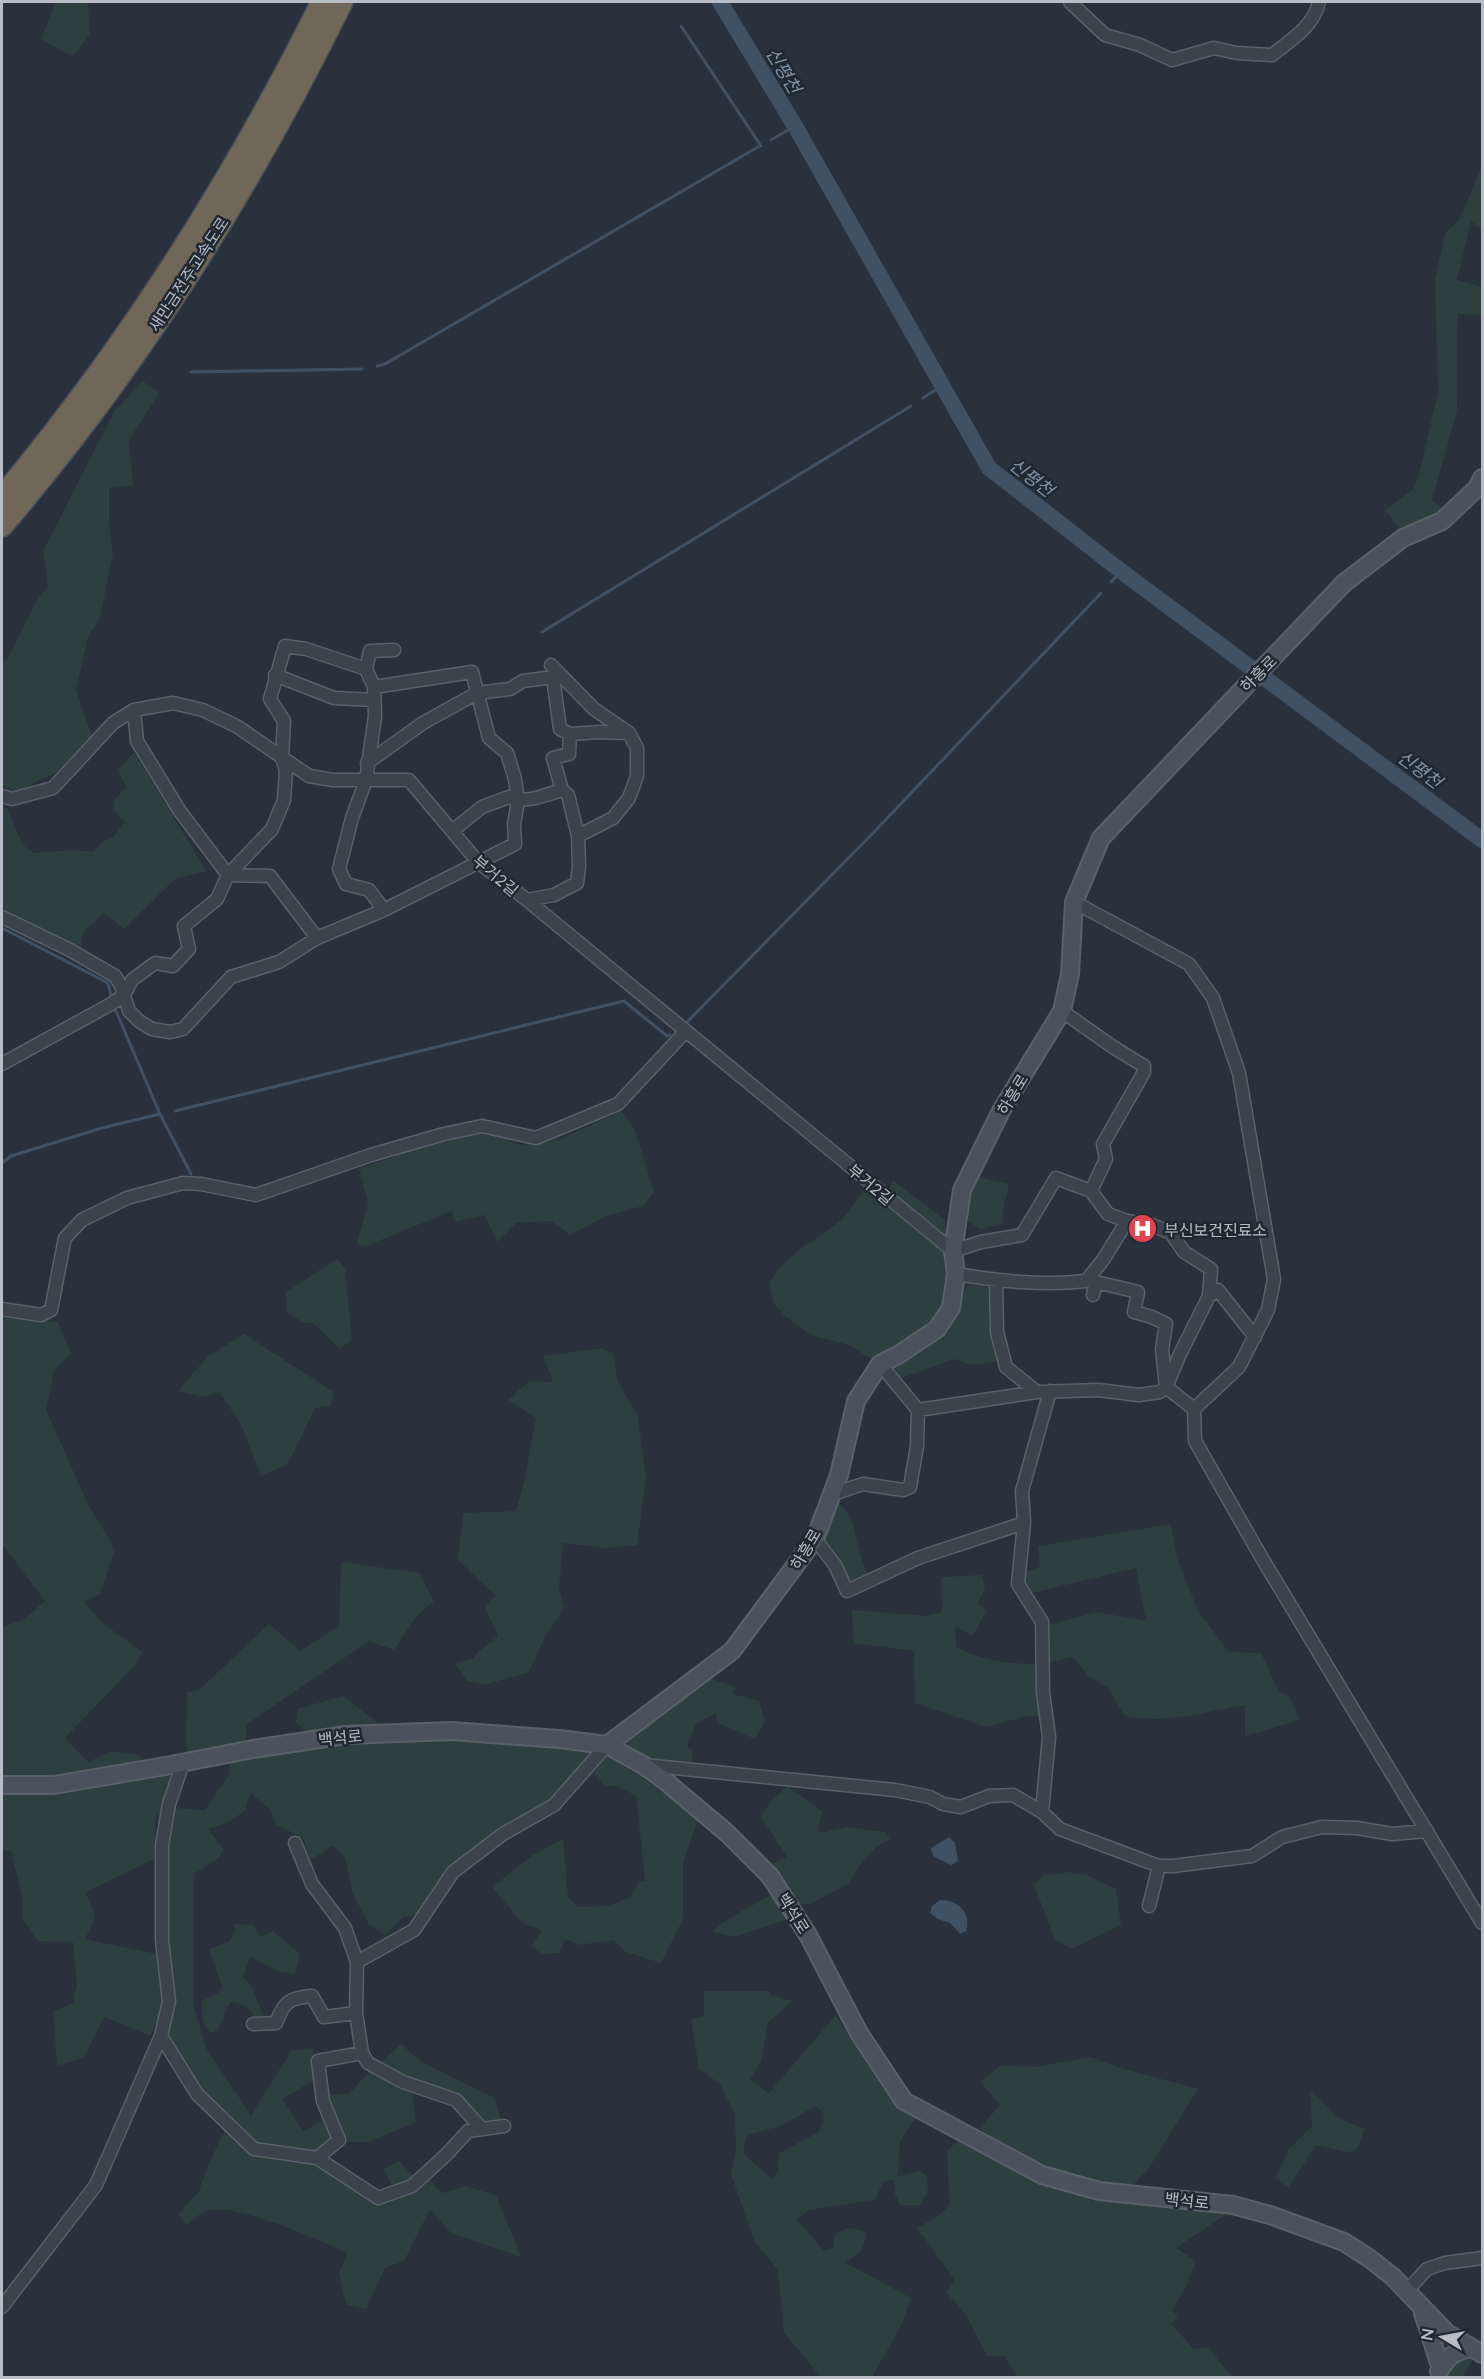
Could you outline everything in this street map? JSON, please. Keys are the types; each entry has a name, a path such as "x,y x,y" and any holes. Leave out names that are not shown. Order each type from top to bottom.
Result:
{"highway":[{"name":"새만금전주고속도로","path":"2,497 81,398 154,295 207,211 288,69 322,2"},
{"name":"새만금전주고속도로","path":"2,526 97,407 171,302 226,216 308,70 342,2"}],"street":[{"path":"1070,2 1105,35 1140,45 1172,60 1214,48 1237,54 1272,55 1308,25 1317,11 1319,2"},
{"name":"하흥로","path":"607,1745 732,1651 815,1539 839,1475 856,1401 880,1364 937,1329 951,1308 956,1274 953,1251 962,1190 1000,1111 1062,1011 1070,974 1074,902 1101,838 1344,583 1403,538 1442,521 1477,488 1482,478"},
{"path":"2,1064 124,995 132,980 155,963 173,966 189,949 184,926 217,899 228,875 272,829 284,800 286,770 282,758 284,721 270,699 285,646 306,649 366,669"},
{"path":"384,910 369,890 346,884 339,869 352,818 366,780 375,716 374,687 366,669 370,651 394,650"},
{"path":"367,763 423,723 477,693 510,690 523,681 554,671"},
{"path":"554,671 594,709 628,733 637,748 637,771 629,798 613,818 578,836"},
{"path":"554,671 560,729 570,734 628,733"},
{"path":"2,917 70,950 115,976 129,1011 152,1029 170,1032 183,1029 231,977 279,962 317,938 384,910 515,844 513,824 518,801 515,779 507,753 489,738 472,672 374,687"},
{"path":"275,675 334,698 374,700"},
{"name":"부거2길","path":"2,796 12,799 53,788 113,723 134,710 173,703 203,710 238,727 309,776 333,780 409,780 478,862 953,1251"},
{"path":"134,710 137,741 179,810 228,875"},
{"path":"527,900 554,895 577,883 578,836 568,795 562,790 553,758 569,754 570,734"},
{"path":"452,831 482,807 509,797 518,801 562,790"},
{"path":"228,875 270,876 317,938"},
{"path":"1074,902 1189,964 1213,998 1239,1073 1274,1279 1268,1310 1239,1367 1194,1408 1195,1441 1263,1560 1482,1923"},
{"path":"1062,1011 1144,1066 1144,1072 1103,1144 1106,1159 1091,1191"},
{"path":"2,1309 41,1316 51,1310 65,1238 82,1220 127,1198 183,1183 201,1184 256,1195 371,1155 444,1134 482,1126 536,1138 618,1104 686,1031"},
{"path":"918,1410 1050,1391 1098,1390 1140,1395 1160,1392 1166,1387 1176,1361 1209,1296 1211,1269 1184,1252 1172,1233 1152,1225 1126,1221 1108,1214 1091,1191 1056,1178 1022,1235 981,1242 953,1251"},
{"path":"956,1274 996,1281 1033,1283 1086,1281 1103,1260 1126,1221"},
{"path":"996,1281 997,1332 1006,1368 1037,1392"},
{"path":"1093,1295 1096,1282 1138,1292 1134,1312 1166,1324 1162,1349 1166,1387 1194,1408"},
{"path":"1209,1296 1218,1290 1255,1337"},
{"path":"830,1495 862,1484 903,1490 910,1486 918,1410 880,1364"},
{"path":"1042,1812 1049,1737 1043,1692 1042,1623 1018,1584 1024,1523 1022,1491 1050,1391"},
{"path":"815,1539 835,1565 847,1591 918,1558 1024,1523"},
{"name":"백석로","path":"2,1785 54,1785 253,1749 346,1735 451,1731 559,1738 607,1745 643,1764 727,1833 770,1875 808,1935 859,2033 904,2101 1042,2175 1099,2191 1233,2205 1270,2215 1344,2242 1392,2276 1447,2333 1477,2351"},
{"path":"357,1962 414,1930 453,1872 503,1834 554,1805 607,1745"},
{"path":"2,2307 96,2185 160,2036 169,2001 162,1940 162,1845 169,1804 183,1763"},
{"path":"643,1764 895,1790 930,1797 943,1804 961,1807 989,1796 1013,1795 1042,1812 1060,1829 1159,1866 1252,1856 1282,1837 1322,1827 1357,1828 1392,1834 1427,1831"},
{"path":"295,1843 312,1884 345,1928 357,1962 356,2013 362,2053 368,2063 403,2082 456,2100 482,2129"},
{"path":"1149,1906 1159,1866"},
{"path":"253,2024 276,2023 281,2007 294,1998 312,1996 324,2017 356,2013"},
{"path":"160,2036 197,2094 254,2149 317,2158 378,2198 412,2186 468,2131 504,2126"},
{"path":"317,2158 339,2140 323,2101 318,2061 362,2053"},
{"path":"1407,2291 1427,2269 1445,2263 1482,2258"},
{"path":"1419,2304 1430,2329 1439,2370"},
{"path":"1439,2370 1447,2333"},
{"path":"1439,2370 1454,2352 1477,2351"}],"shaded area":[{"path":"88,2 90,34 73,57 41,39 55,3"},
{"path":"1482,166 1482,230 1471,221 1457,280 1482,287 1482,315 1458,314 1457,411 1432,500 1444,511 1401,531 1385,510 1413,489 1418,478 1438,393 1435,279 1445,234 1459,220"},
{"path":"143,381 159,393 129,440 133,486 109,488 109,524 113,553 100,618 88,636 76,690 92,736 61,770 18,791 2,786 2,659 7,660 37,600 48,586 43,551 115,410"},
{"path":"134,752 206,871 175,879 124,929 104,913 84,931 80,950 2,908 2,806 7,808 23,845 34,853 74,850 93,852 103,841 112,838 125,822 113,810 115,799 126,787 118,770"},
{"path":"622,1111 635,1130 654,1192 643,1206 604,1217 570,1235 551,1221 516,1223 497,1242 485,1215 454,1222 452,1211 366,1246 357,1244 368,1203 359,1169 425,1146 482,1132 521,1145 558,1140"},
{"path":"979,1177 1009,1184 1002,1224 981,1229 967,1221 970,1199"},
{"path":"893,1180 945,1220 949,1285 962,1293 969,1285 989,1287 989,1325 998,1361 971,1365 954,1359 902,1378 849,1345 811,1335 785,1316 774,1304 769,1284 791,1256 840,1221 863,1191 884,1203"},
{"path":"337,1259 345,1268 352,1340 340,1349 313,1323 304,1323 286,1312 286,1292"},
{"path":"2,1316 58,1322 71,1354 54,1370 46,1410 88,1504 115,1549 100,1594 85,1602 100,1621 142,1652 137,1663 65,1738 88,1762 112,1751 139,1755 144,1765 96,1772 77,1772 40,1779 2,1777 2,1627 24,1619 45,1601 2,1544"},
{"path":"244,1334 334,1392 331,1406 315,1408 288,1464 261,1476 241,1424 219,1392 203,1397 178,1391 208,1356"},
{"path":"602,1348 614,1354 617,1380 638,1416 646,1479 637,1545 606,1548 563,1543 559,1589 564,1609 545,1637 529,1672 484,1685 467,1681 454,1663 473,1659 498,1636 485,1607 495,1595 458,1560 463,1513 516,1511 536,1418 508,1400 529,1381 553,1382 543,1356"},
{"path":"839,1503 853,1523 867,1573 840,1587 806,1536 813,1510"},
{"path":"1171,1524 1177,1558 1198,1611 1229,1652 1261,1653 1279,1692 1289,1695 1300,1720 1245,1736 1245,1705 1168,1718 1152,1719 1124,1715 1108,1688 1089,1677 1073,1657 1035,1665 1041,1715 986,1727 915,1703 914,1651 854,1643 852,1610 927,1616 942,1612 941,1577 982,1575 985,1588 978,1603 986,1611 973,1636 955,1627 956,1647 994,1660 1035,1664 1036,1628 1097,1612 1146,1621 1136,1568 1032,1593 1024,1583 1024,1572 1040,1567 1038,1546"},
{"path":"341,1562 419,1573 434,1601 416,1617 394,1650 369,1641 247,1724 246,1740 186,1758 187,1692 198,1691 269,1624 300,1651 339,1626"},
{"path":"707,1677 735,1687 733,1694 759,1701 765,1722 755,1739 717,1723 716,1713 696,1724 687,1747 692,1750 692,1762 646,1758 625,1740"},
{"path":"343,1696 379,1724 376,1729 305,1731 296,1722 297,1709"},
{"path":"472,1740 593,1751 546,1803 448,1868 418,1914 403,1917 386,1935 369,1925 352,1892 345,1857 333,1846 310,1860 303,1838 275,1824 271,1810 250,1793 245,1811 227,1823 208,1829 223,1849 219,1858 194,1874 194,2007 206,2048 251,2115 292,2050 313,2048 316,2079 282,2099 303,2131 326,2119 335,2139 315,2154 253,2144 206,2098 164,2035 167,1833 175,1808 205,1810 229,1775 230,1764 238,1759 354,1742"},
{"path":"605,1756 642,1777 698,1820 683,1863 683,1919 661,1963 626,1952 613,1940 580,1945 565,1939 559,1953 543,1954 531,1947 542,1930 522,1923 492,1887 533,1855 563,1839 568,1896 577,1907 607,1906 631,1897 639,1881 645,1881 636,1796 617,1786 605,1786 594,1774"},
{"path":"173,1771 161,1814 156,1816 154,1859 86,1892 95,1917 85,1939 157,1954 162,1996 156,2025 150,2036 104,2017 84,2057 57,2066 53,2011 73,2003 77,1985 73,1942 38,1941 22,1919 22,1896 11,1851 2,1850 2,1793 29,1794"},
{"path":"787,1786 822,1811 818,1829 821,1833 847,1827 885,1832 890,1839 876,1847 859,1866 848,1884 809,1905 793,1902 771,1864 787,1857 761,1817 771,1801"},
{"path":"1067,1872 1087,1875 1116,1889 1121,1925 1072,1949 1055,1940 1034,1885 1043,1876"},
{"path":"774,1893 788,1919 735,1937 712,1932 733,1916"},
{"path":"232,1924 254,1925 261,1937 273,1931 300,1954 295,1974 280,1972 250,1957 243,1977 252,1987 264,2017 254,2015 244,2005 230,2002 218,2030 212,2033 204,2023 202,2001 218,1993 222,1987 209,1949 230,1941 235,1930"},
{"path":"704,1991 768,1991 771,1995 792,2001 768,2023 761,2061 750,2080 769,2093 836,2015 881,2083 915,2119 900,2141 898,2176 920,2171 927,2176 928,2192 919,2205 900,2205 895,2194 893,2180 883,2182 875,2200 809,2210 797,2219 824,2251 833,2248 835,2234 844,2230 854,2229 867,2233 860,2252 854,2258 844,2262 911,2298 900,2328 872,2377 821,2377 784,2333 778,2270 754,2241 731,2174 736,2148 735,2114 720,2084 699,2069 691,2019 704,2016","holes":["815,2106 825,2115 819,2132 779,2153 778,2171 772,2179 743,2153 747,2135 781,2126"]},
{"path":"401,2044 420,2061 495,2098 501,2120 486,2123 449,2094 378,2065"},
{"path":"1090,2057 1198,2089 1149,2168 1131,2187 1057,2174 1005,2149 980,2128 1000,2105 980,2082 1001,2065 1035,2067"},
{"path":"370,2071 412,2090 416,2122 369,2142 341,2142 325,2095 349,2094"},
{"path":"1310,2089 1338,2118 1365,2129 1356,2151 1346,2152 1316,2145 1288,2188 1275,2178 1289,2149 1312,2126"},
{"path":"225,2130 245,2151 317,2166 375,2203 430,2178 437,2189 444,2193 465,2186 496,2195 521,2257 451,2233 430,2209 404,2261 385,2268 366,2309 346,2305 339,2273 347,2253 276,2223 234,2211 218,2209 205,2211 187,2226 178,2214 199,2191 208,2165"},
{"path":"959,2139 1090,2200 1230,2212 1176,2248 1196,2261 1186,2287 1172,2310 1178,2317 1171,2324 1194,2349 1208,2347 1232,2377 1017,2377 1005,2356 987,2356 966,2315 946,2292 955,2280 917,2228 937,2217 950,2205 947,2151"},
{"path":"399,2161 415,2178 393,2189 384,2169"},
{"path":"1466,2353 1474,2357 1463,2377 1442,2377 1454,2356"}],"water":[{"path":"949,1837 955,1843 958,1861 951,1865 933,1856 931,1848"},
{"path":"940,1900 952,1902 962,1909 967,1919 966,1931 960,1934 950,1923 930,1913 932,1906"}],"waterway":[{"name":"신평천","path":"720,2 795,126 989,468 1121,571 1482,840"},
{"path":"681,26 761,146"},
{"path":"771,140 795,126"},
{"path":"377,366 385,364 758,147"},
{"path":"191,372 362,369"},
{"path":"923,398 943,385"},
{"path":"542,632 911,406"},
{"path":"1111,582 1121,571"},
{"path":"687,1022 875,831 1101,593"},
{"path":"2,928 108,983 111,996"},
{"path":"175,1111 624,1001 667,1036 670,1035"},
{"path":"116,1011 160,1114 191,1174"},
{"path":"2,1163 11,1156 102,1128 160,1114"}],"place":[{"name":"부신보건진료소","path":"1143,1229"}]}
